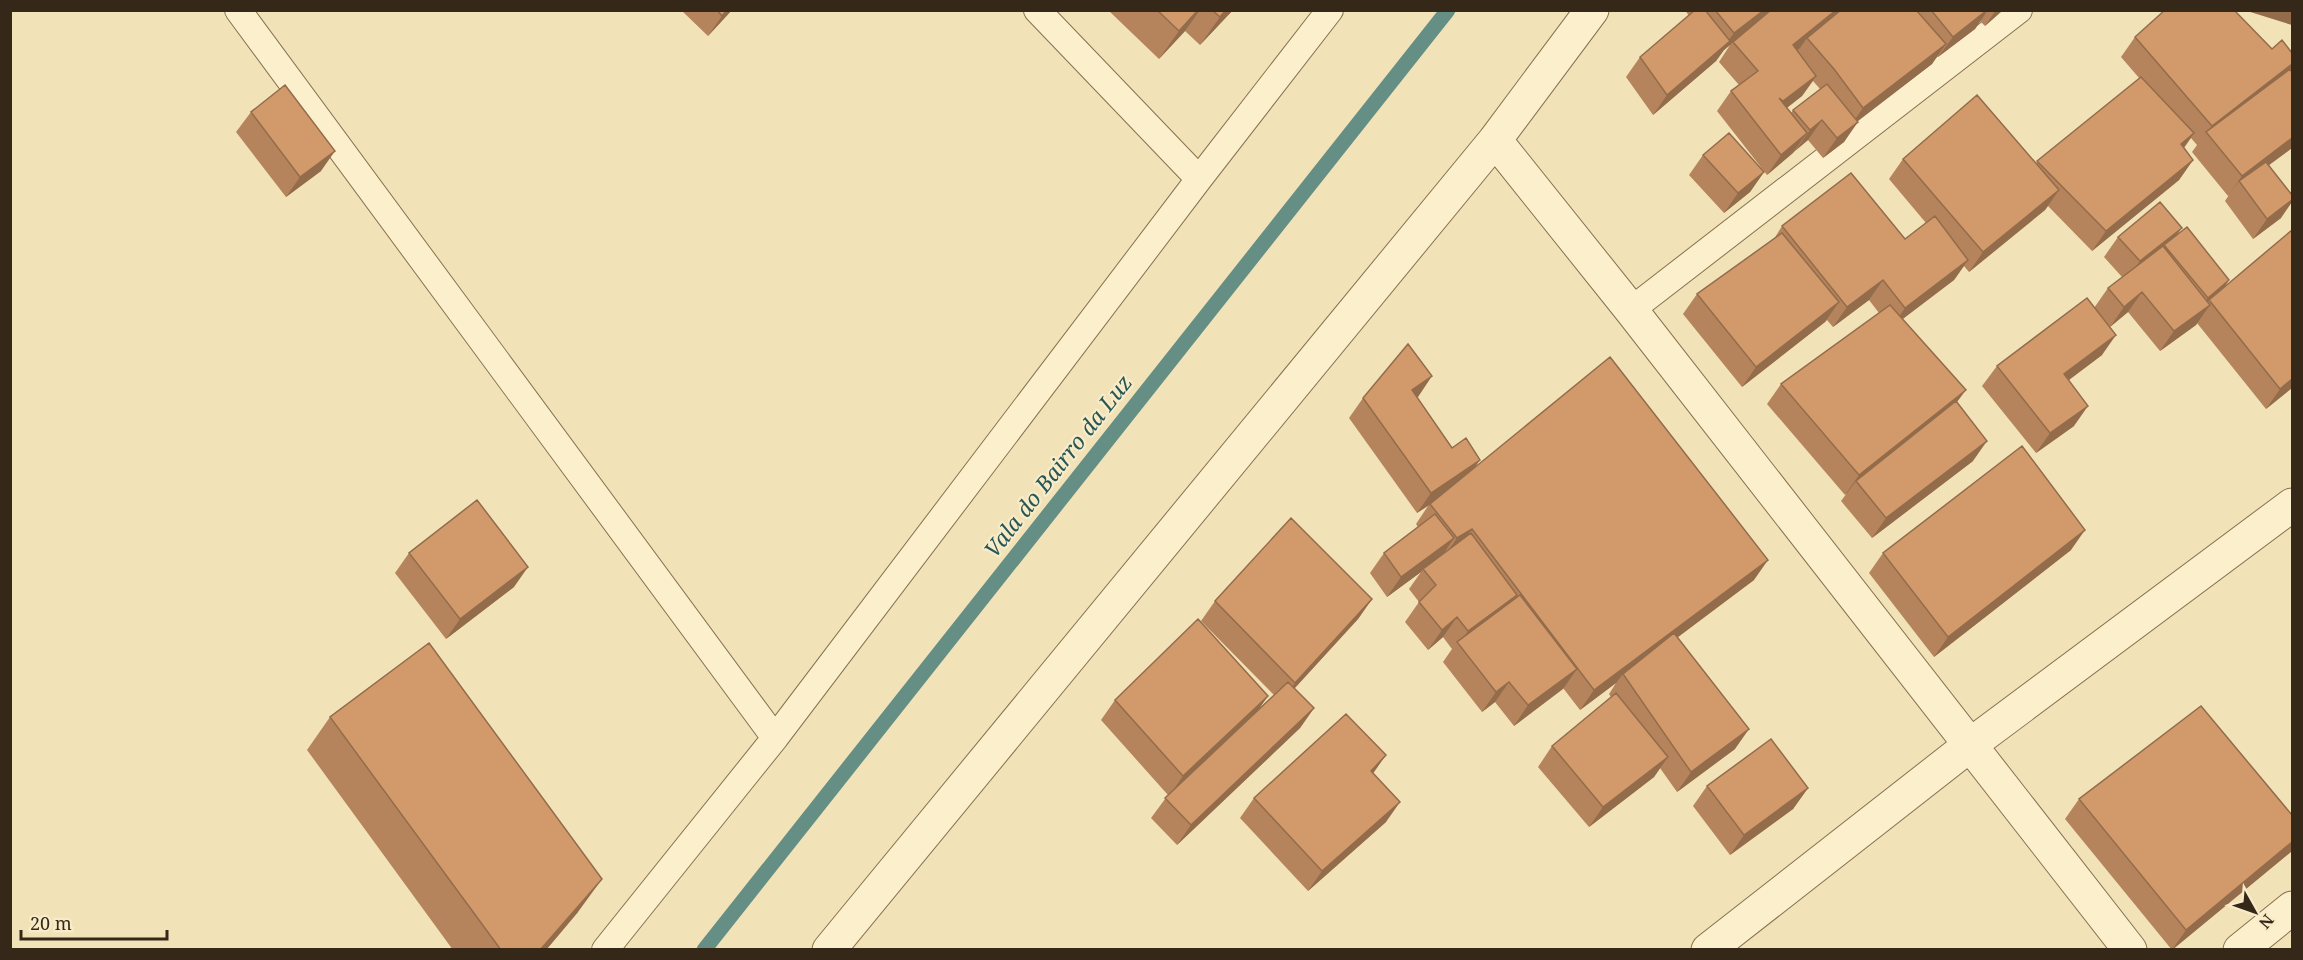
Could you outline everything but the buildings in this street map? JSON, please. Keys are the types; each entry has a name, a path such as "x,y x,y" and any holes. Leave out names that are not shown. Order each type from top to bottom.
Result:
{"street":[{"path":"829,950 1495,140 1592,10"},
{"path":"1495,140 1631,310 2130,950"},
{"path":"1708,950 1970,746 2292,505"},
{"path":"2240,950 2292,908"}],"lane":[{"path":"238,10 775,738"},
{"path":"1037,10 1199,179"},
{"path":"605,950 775,738 1329,10"},
{"path":"1631,310 2019,10"}],"waterway":[{"name":"Vala do Bairro da Luz","path":"704,950 1448,10"}]}
